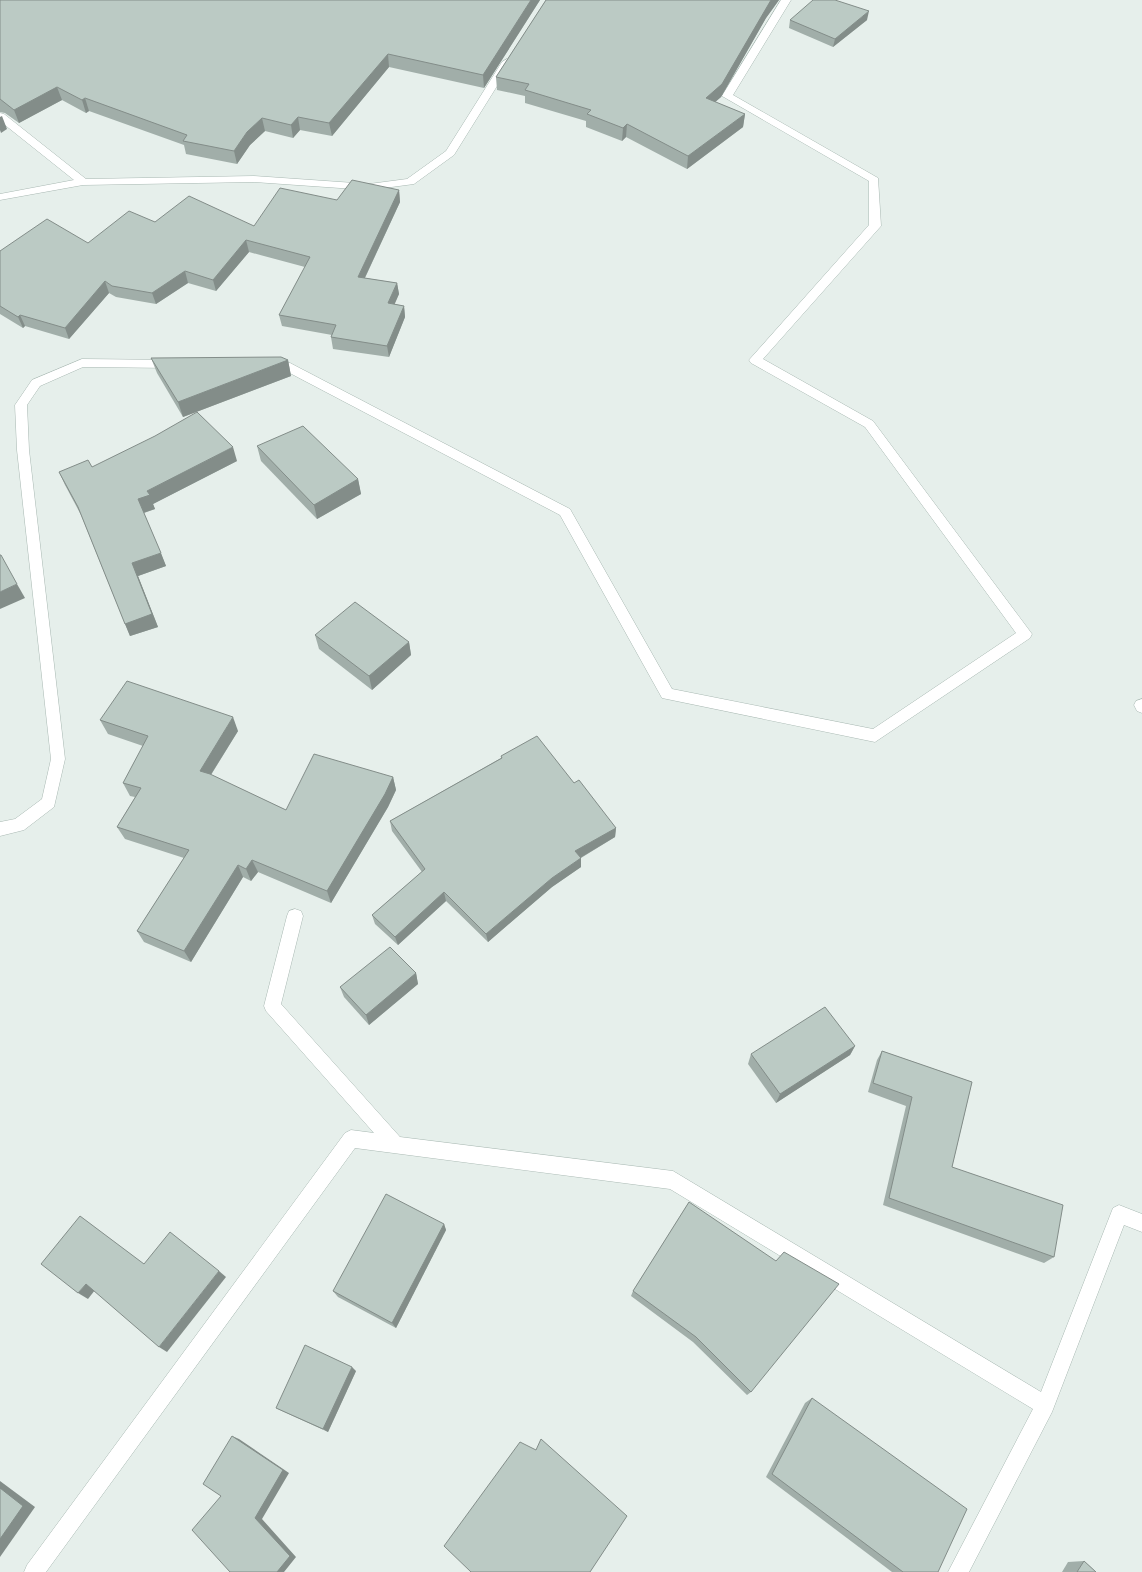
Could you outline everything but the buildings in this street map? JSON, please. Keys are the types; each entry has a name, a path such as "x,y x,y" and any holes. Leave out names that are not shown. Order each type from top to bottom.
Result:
{"street":[{"path":"257,366 286,366 565,512 667,694 875,736 1025,634 868,424 755,360 875,226 874,180 728,96 786,0"},
{"path":"0,197 83,182 254,180 370,187 410,182 450,153 511,56"},
{"path":"0,116 83,182"},
{"path":"0,829 19,825 49,802 58,759 22,450 21,405 36,383 82,363 189,365"},
{"path":"295,916 272,1006 395,1144"},
{"path":"34,1572 351,1139 673,1180 1045,1405"},
{"path":"958,1572 1045,1405 1120,1214 1142,1223"}]}
